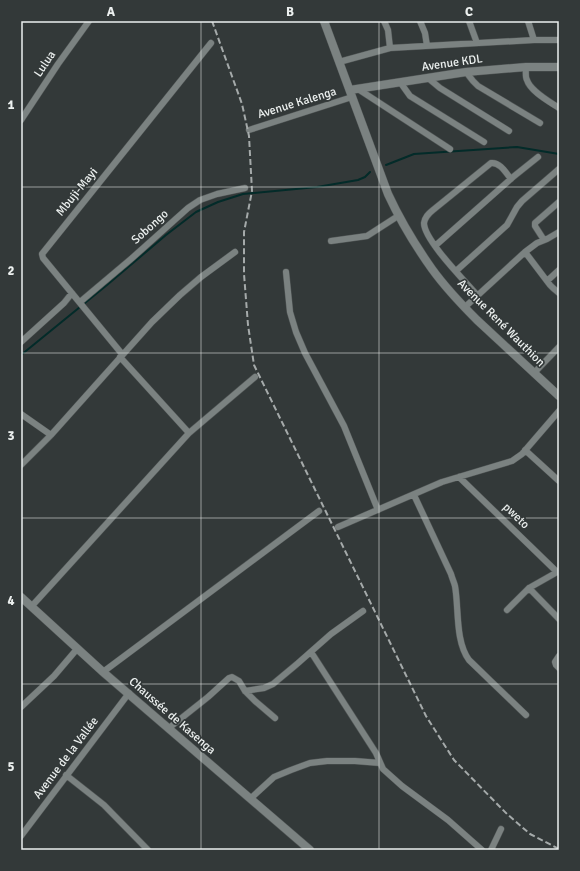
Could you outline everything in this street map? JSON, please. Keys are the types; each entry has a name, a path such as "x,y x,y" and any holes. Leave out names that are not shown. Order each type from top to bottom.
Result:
{"street":[{"name":"Lulua","path":"21,120 58,64 89,21"},
{"name":"Avenue René Wauthion","path":"324,21 339,62 353,92 388,194 398,216 432,269 465,307 559,396"},
{"path":"384,21 388,30 390,48"},
{"path":"420,21 425,33 427,46"},
{"path":"469,21 477,43"},
{"path":"528,21 534,40"},
{"path":"339,62 390,48 559,40"},
{"name":"Mbuji-Mayi","path":"189,433 121,356 80,302 43,258 42,254 211,43"},
{"path":"526,67 526,80 528,84 559,108"},
{"name":"Avenue KDL","path":"353,92 400,82 466,72 526,67 559,67"},
{"path":"466,72 478,86 540,123"},
{"path":"428,78 440,88 509,131"},
{"path":"400,82 410,96 484,142"},
{"path":"353,92 450,148"},
{"name":"Avenue Kalenga","path":"248,130 353,92"},
{"path":"435,246 538,157"},
{"path":"477,295 435,246 426,232 424,224 425,218 432,210 491,163 498,164 511,179"},
{"path":"456,271 507,224 522,201 559,169"},
{"name":"Sobongo","path":"80,302 188,208 200,200 217,194 245,188"},
{"path":"544,240 535,224 559,202"},
{"path":"331,241 367,236 398,216"},
{"path":"465,307 525,252 537,243 550,238 559,232"},
{"path":"21,465 51,435 152,322 201,277 235,252"},
{"path":"525,252 547,281 559,293"},
{"path":"547,281 559,270"},
{"path":"286,272 290,312 296,332 305,353 344,426 378,510"},
{"path":"21,342 64,303 72,293"},
{"path":"534,373 559,347"},
{"path":"31,607 189,433 255,377"},
{"path":"338,527 442,482 512,462 525,450 559,412"},
{"path":"21,414 51,435"},
{"path":"525,450 559,481"},
{"name":"pweto","path":"459,477 558,571"},
{"path":"414,494 453,580 459,628 465,654 473,664 526,715"},
{"path":"103,672 319,511"},
{"path":"507,610 529,588 558,571"},
{"path":"529,588 559,618"},
{"name":"Chaussée de Kasenga","path":"21,598 103,672 310,850"},
{"path":"245,691 264,688 273,684 331,634 364,611"},
{"path":"21,707 54,676 77,649"},
{"path":"311,652 376,753 383,769 402,786 448,820 482,850"},
{"path":"559,656 555,662 559,668"},
{"path":"169,728 232,677 238,679 245,691 260,707 275,718"},
{"name":"Avenue de la Vallée","path":"21,836 129,693"},
{"path":"250,799 274,777 310,763 341,761 380,763"},
{"path":"66,775 104,805 148,850"},
{"path":"491,850 501,828"}],"waterway":[{"path":"386,165 414,154 517,147 559,154"},
{"path":"21,355 196,212 218,202 243,194 317,187 358,180 365,177 370,172"}],"railway":[{"path":"212,21 242,104 249,136 252,191 244,232 244,274 248,325 254,365 426,716 454,760 507,814 530,834 559,849"}]}
